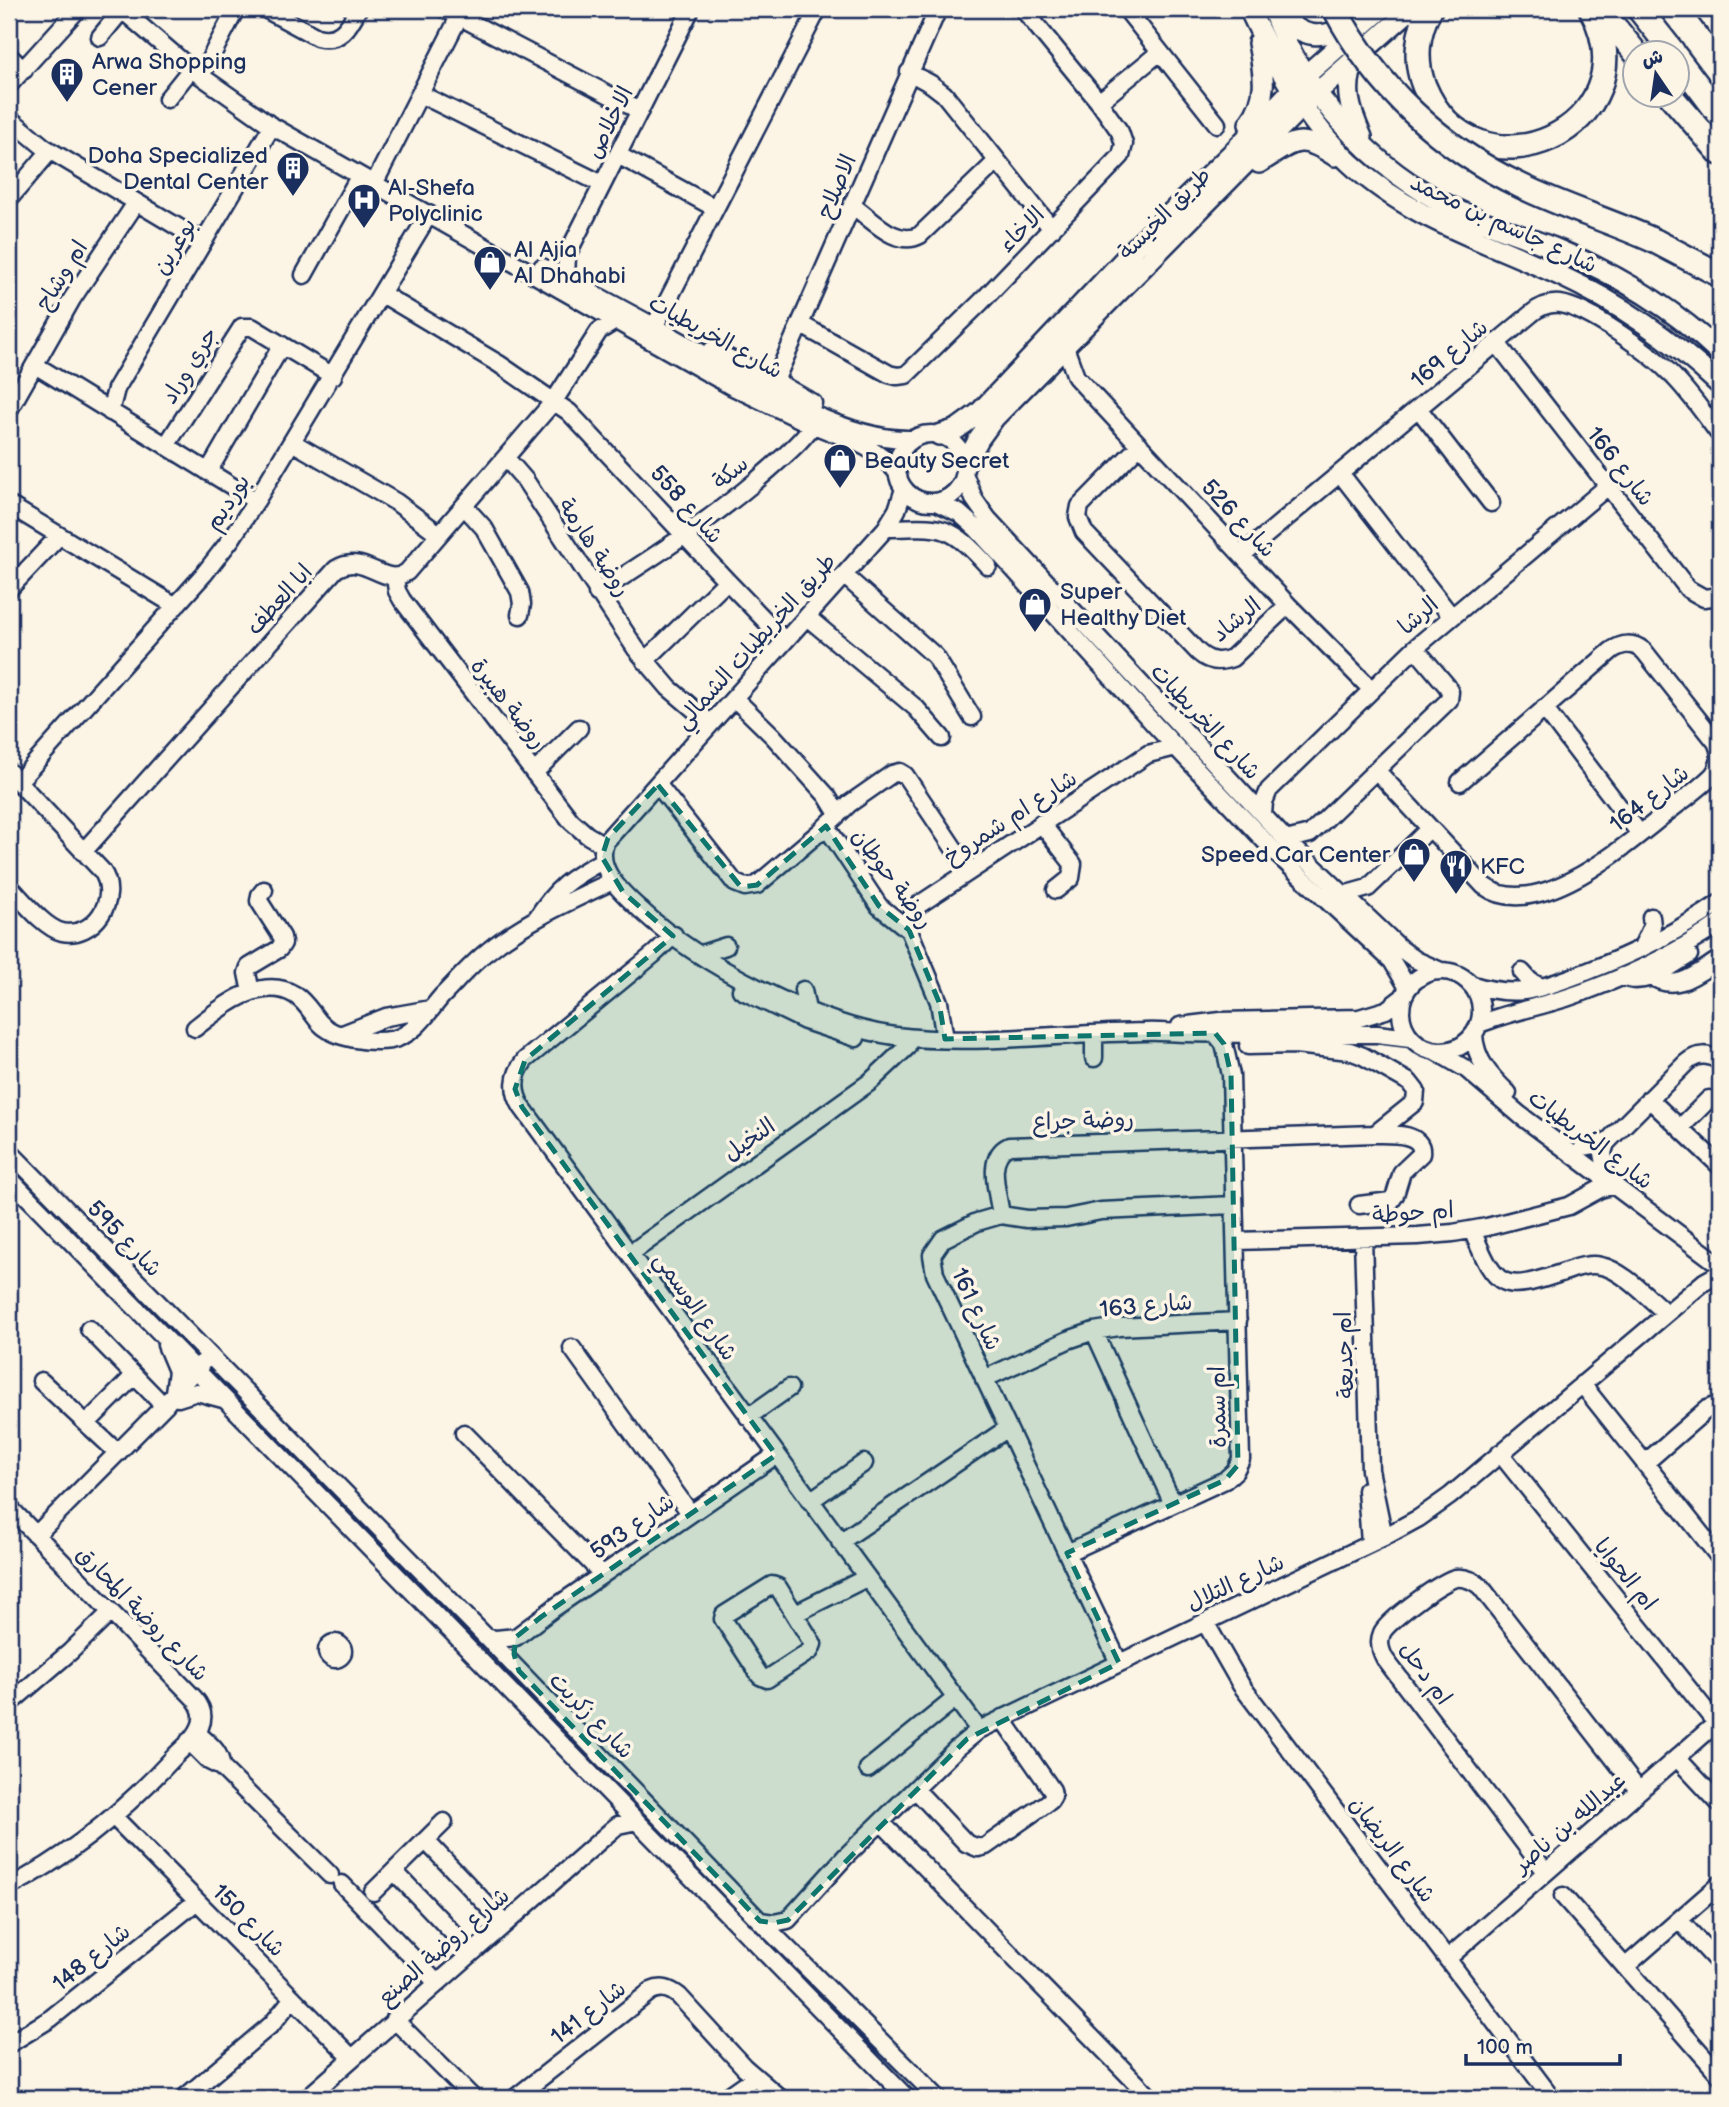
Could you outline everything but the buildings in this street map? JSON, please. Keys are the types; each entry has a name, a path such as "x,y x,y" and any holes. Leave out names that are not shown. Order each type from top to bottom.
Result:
{"highway":[{"path":"1335,9 1364,58 1385,84 1415,115 1454,147 1522,187 1655,241 1720,275"},
{"path":"1430,9 1424,19 1419,40 1418,61 1422,80 1438,112 1468,137 1494,147 1521,148 1546,142 1569,130 1583,115 1597,93 1605,69 1606,50 1591,9"},
{"path":"1600,9 1623,38"},
{"path":"1639,9 1662,38"},
{"path":"1707,9 1720,26"},
{"path":"1690,75 1720,115"},
{"path":"1681,108 1720,153"}],"main road":[{"path":"1274,9 1295,28 1317,36 1331,34 1376,14"},
{"name":"شارع جاسم بن محمد","path":"1274,9 1305,90 1328,140 1350,163 1418,213 1556,274 1625,311 1668,340 1720,386"},
{"name":"طريق الخيسة","path":"939,435 957,429 979,413 1136,247 1234,151 1305,90 1357,58 1410,9"},
{"path":"1305,90 1376,14"},
{"path":"1234,151 1259,108 1265,88 1265,74 1252,15"},
{"name":"شارع جاسم بن محمد","path":"1252,15 1305,90 1368,151 1409,183 1454,209 1555,249 1626,283 1683,321 1720,353"},
{"path":"1357,58 1350,72 1347,93 1353,118 1368,151"},
{"name":"طريق الخيسة","path":"965,470 979,439 995,417 1242,170 1305,90"},
{"path":"1242,170 1286,145 1297,142 1315,144 1350,163"}],"street":[{"path":"9,85 78,9"},
{"path":"100,37 121,9"},
{"name":"شارع الخريطيات","path":"121,9 196,72 272,126 458,233 651,333 731,386 867,447 883,456 897,472"},
{"path":"167,99 196,72 236,9"},
{"path":"265,9 317,37 326,39 344,32 358,9"},
{"name":"الاخلاص","path":"566,279 567,255 691,9"},
{"path":"651,333 818,9"},
{"name":"الاصلاح","path":"775,381 938,9"},
{"name":"الاخاء","path":"800,324 889,374 906,374 1117,162 1123,150 1123,137 1099,102 1023,9"},
{"path":"1126,9 1217,124"},
{"path":"304,275 367,181 420,94 456,11 640,111"},
{"path":"1099,102 1160,52"},
{"path":"9,56 24,70"},
{"path":"909,72 944,94 1052,229"},
{"path":"420,94 602,184"},
{"path":"9,118 47,149 203,242"},
{"name":"بوعرين","path":"104,408 272,126"},
{"path":"9,133 47,149"},
{"path":"9,199 47,149"},
{"path":"618,155 715,208"},
{"path":"853,206 900,239 914,239 997,161"},
{"name":"ام وشاح","path":"9,410 78,289 136,203"},
{"name":"شارع الخريطيات","path":"429,214 462,226 566,279 603,306 617,320 691,347 764,388 816,425 892,439 913,439"},
{"name":"بورديم","path":"13,777 176,606 218,556 256,501 429,214"},
{"path":"546,269 567,255"},
{"name":"شارع 558","path":"382,294 499,364 554,401 584,427 785,641"},
{"name":"شارع 169","path":"1242,555 1541,307 1565,305 1609,327 1641,348 1670,372 1720,435"},
{"path":"395,578 407,572 554,401 599,331 603,306"},
{"path":"599,331 617,320"},
{"name":"جري وراد","path":"166,446 239,329 245,326 252,327 333,376"},
{"name":"شارع 166","path":"1496,342 1688,589 1704,598 1720,596"},
{"path":"208,471 282,345"},
{"path":"691,347 714,351 813,403 816,425"},
{"name":"شارع 526","path":"1065,347 1076,377 1289,606 1371,689"},
{"path":"35,365 256,501"},
{"path":"1044,368 1076,377"},
{"path":"1418,408 1491,503"},
{"name":"سكة","path":"597,593 686,536 785,456 816,425"},
{"path":"925,434 939,435 950,439 959,448 965,470 954,493 930,502 913,497 904,489 897,472 901,451 913,439 925,434"},
{"path":"292,442 396,502 439,534"},
{"name":"الرشاد","path":"1140,445 1080,506 1079,522 1084,532 1198,652 1208,659 1220,661 1232,657 1289,606"},
{"name":"روضة هارمة","path":"506,458 525,480 597,593 645,661 669,688 710,723"},
{"name":"شارع الخريطيات","path":"965,470 974,499 982,512 1061,610 1078,640 1279,856 1392,961 1405,993"},
{"path":"1340,473 1451,616"},
{"name":"الرشا","path":"1269,790 1415,648 1608,486"},
{"name":"طريق الخريطيات الشمالي","path":"603,853 710,723 886,528 897,510 904,489"},
{"name":"شارع الخريطيات","path":"930,502 966,518 986,555 1090,629 1286,840 1408,955 1441,971"},
{"name":"طريق الخريطيات الشمالي","path":"886,528 930,502"},
{"path":"9,505 176,606"},
{"path":"464,506 484,528 520,593 520,615"},
{"path":"886,528 945,529 986,555"},
{"path":"9,589 59,536"},
{"name":"ابا العطف","path":"83,852 336,569 348,564 362,564 395,578"},
{"path":"845,576 935,656 972,717"},
{"name":"روضة هبيرة","path":"395,578 402,600 534,773 578,828 603,853"},
{"path":"645,661 727,581"},
{"path":"807,617 916,708 942,738"},
{"path":"1078,640 1084,630 1090,629"},
{"name":"شارع 164","path":"1376,770 1488,889 1515,897 1543,891 1591,870 1713,775 1720,761 1720,751 1718,740 1644,651 1635,645 1625,645 1615,648 1460,782"},
{"path":"1286,840 1310,834 1447,702 1450,696 1447,686 1415,648"},
{"path":"1123,689 1136,677"},
{"name":"روضة حوطان","path":"734,698 828,796 838,814"},
{"path":"1545,708 1640,834"},
{"path":"1148,754 1156,725"},
{"path":"534,773 579,728"},
{"name":"شارع ام شمروخ","path":"906,926 917,906 1041,823 1148,754 1176,747"},
{"path":"658,785 730,877 741,887 757,885 856,799 892,774 903,773 969,871"},
{"path":"9,886 54,929 63,933 82,930 106,907 110,888 102,871 13,777"},
{"path":"1244,795 1269,790"},
{"path":"1263,815 1269,790"},
{"path":"1041,823 1073,864 1071,878 1056,890"},
{"name":"روضة حوطان","path":"826,826 880,906 906,926 939,1002 945,1039"},
{"path":"1363,914 1368,888 1429,829"},
{"path":"1305,858 1310,834"},
{"path":"534,921 550,898 570,878 603,853 623,885 658,914 674,935 701,954 807,1010 861,1029 890,1046"},
{"path":"195,1028 230,1001 251,992 274,990 294,994 324,1027 340,1035 376,1041 393,1039 417,1026 486,952 509,935 534,921 623,885"},
{"path":"1343,895 1368,888"},
{"path":"251,992 247,972 249,967 279,949 283,943 282,937 259,901 264,890"},
{"path":"1470,984 1497,991 1511,991 1541,987 1576,976 1641,949 1684,927 1720,903"},
{"path":"1641,949 1652,926 1651,917"},
{"path":"1405,993 1400,1009 1402,1022 1410,1038 1422,1047 1435,1051 1457,1048 1476,1029 1622,976 1668,954 1720,923"},
{"name":"شارع الوسمي","path":"674,935 525,1060 514,1083 516,1096 748,1418 979,1730"},
{"path":"1622,976 1636,981 1651,976 1720,936"},
{"path":"701,954 726,946"},
{"path":"1651,976 1664,984 1679,982 1720,959"},
{"path":"726,969 729,979 737,987 805,1021 890,1046 1029,1031 1094,1034 1147,1031 1214,1033 1247,1040 1335,1041 1377,1034 1410,1038"},
{"path":"1147,1031 1211,1021 1359,1018 1380,1013 1422,976 1441,971 1460,976 1477,994 1481,1006 1476,1029"},
{"path":"1522,972 1530,981 1541,987"},
{"path":"803,990 807,1010"},
{"path":"340,1035 386,1017 431,1009"},
{"name":"شارع الخريطيات","path":"1476,1029 1475,1048 1480,1060 1500,1086 1583,1147 1615,1185 1716,1258"},
{"name":"النخيل","path":"631,1254 870,1082 890,1046 946,1049 1019,1046 1027,1043 1029,1031"},
{"name":"ام سمرة","path":"1067,1553 1224,1480 1235,1471 1241,1459 1231,1075 1224,1044 1214,1033"},
{"path":"1094,1034 1094,1058"},
{"name":"ام سمرة","path":"1231,1075 1238,1045 1247,1040"},
{"path":"1335,1041 1409,1082 1416,1091 1415,1102 1375,1133"},
{"name":"شارع الخريطيات","path":"1435,1051 1466,1069 1520,1115 1597,1165 1716,1258"},
{"path":"1586,1196 1606,1143 1695,1057 1710,1056 1720,1062"},
{"path":"1680,1128 1709,1099"},
{"path":"1649,1100 1720,1166"},
{"path":"1233,1138 1375,1133 1399,1135 1414,1139 1420,1144 1422,1151 1419,1157 1400,1175 1391,1201 1359,1205"},
{"name":"روضة جراع","path":"1001,1214 995,1166 998,1153 1009,1146 1233,1138"},
{"path":"1583,1147 1606,1143"},
{"name":"شارع 595","path":"9,1152 211,1359"},
{"name":"شارع زكريت","path":"9,1178 907,2098"},
{"name":"ام حوطة","path":"1236,1241 1427,1236 1472,1230 1569,1206 1600,1189 1615,1185"},
{"name":"شارع 161","path":"1067,1553 935,1275 932,1262 935,1249 943,1238 1001,1214 1027,1219 1066,1218 1101,1211 1233,1205"},
{"path":"1472,1230 1486,1265 1494,1275 1505,1282 1520,1285 1583,1266 1604,1266 1623,1276 1666,1313"},
{"name":"ام جديعة","path":"1363,1238 1370,1470 1377,1540"},
{"path":"1704,1282 1716,1258"},
{"name":"شارع التلال","path":"788,1920 845,1857 979,1730 1377,1540 1429,1511 1666,1313 1704,1282 1720,1273"},
{"name":"شارع 163","path":"984,1379 1068,1340 1094,1331 1119,1327 1238,1321"},
{"path":"89,1329 134,1376 171,1400"},
{"path":"1094,1331 1173,1504"},
{"path":"161,1334 177,1371 171,1400"},
{"path":"572,1348 690,1513"},
{"path":"36,1535 211,1359"},
{"name":"شارع زكريت","path":"211,1359 519,1671 760,1921 938,2098"},
{"path":"87,1423 134,1376"},
{"path":"41,1381 118,1452"},
{"path":"1582,1384 1720,1558"},
{"path":"748,1418 789,1388"},
{"path":"171,1400 197,1392 224,1399"},
{"path":"1645,1463 1707,1409 1720,1404"},
{"path":"839,1542 1008,1429"},
{"path":"464,1433 602,1574"},
{"name":"ام الحوايا","path":"1500,1453 1718,1722"},
{"name":"شارع 593","path":"516,1637 602,1574 776,1455"},
{"path":"810,1502 864,1463"},
{"name":"شارع روضة المحارق","path":"9,1507 197,1702 202,1717 193,1737"},
{"path":"1067,1553 1119,1662"},
{"path":"796,1613 866,1578"},
{"name":"ام دحل","path":"1546,1872 1382,1654 1380,1637 1390,1623 1450,1579 1474,1581 1639,1791"},
{"path":"772,1584 778,1587 796,1613 813,1642 812,1649 769,1679 760,1676 723,1621 724,1615 772,1584"},
{"path":"9,1704 111,1612"},
{"name":"شارع الريضان","path":"1205,1622 1241,1685 1552,2098"},
{"path":"485,1637 516,1637 513,1646 519,1671"},
{"path":"869,1769 956,1698"},
{"path":"915,1789 967,1843 978,1848 986,1846 1050,1801 1052,1790 1002,1718"},
{"name":"عبدالله بن ناصر","path":"1447,1959 1718,1722"},
{"path":"9,1887 61,1856 113,1816 152,1781 193,1737 205,1758 221,1767 436,1982"},
{"path":"1677,1758 1720,1804"},
{"path":"612,1798 615,1814 612,1830"},
{"name":"شارع 150","path":"113,1816 351,2057"},
{"name":"شارع روضة الصنع","path":"306,2098 612,1830 618,1825 637,1821"},
{"path":"373,1892 444,1822"},
{"path":"881,1822 1151,2098"},
{"path":"426,1840 503,1923"},
{"path":"394,1871 471,1952"},
{"path":"1625,1967 1720,1884"},
{"path":"1563,1896 1720,2075"},
{"name":"شارع 148","path":"9,2044 50,2019 197,1901"},
{"path":"760,1921 774,1923 788,1920 787,1947"},
{"path":"1679,1920 1720,1964"},
{"name":"شارع 141","path":"515,2098 651,1991 661,1988 671,1990 679,1996 755,2077 780,2098"},
{"path":"184,2098 272,2024 293,1998"},
{"path":"394,2019 473,2098"},
{"path":"725,2098 755,2077"}],"highlighted area":[{"path":"658,785 741,887 757,885 826,826 879,906 909,930 939,1002 945,1039 1215,1033 1224,1044 1231,1075 1238,1465 1225,1480 1067,1553 1119,1663 967,1739 788,1920 774,1923 760,1921 519,1671 514,1654 516,1637 541,1617 776,1455 522,1107 515,1089 525,1060 673,936 623,892 602,857 608,838"}],"place":[{"name":"Arwa Shopping Cener","path":"67,104"},
{"name":"Doha Specialized Dental Center","path":"293,198"},
{"name":"Al-Shefa Polyclinic","path":"364,230"},
{"name":"Al Ajia Al Dhahabi","path":"490,292"},
{"name":"Beauty Secret","path":"840,490"},
{"name":"Super Healthy Diet","path":"1035,634"},
{"name":"Speed Car Center","path":"1414,884"},
{"name":"KFC","path":"1456,896"}]}
